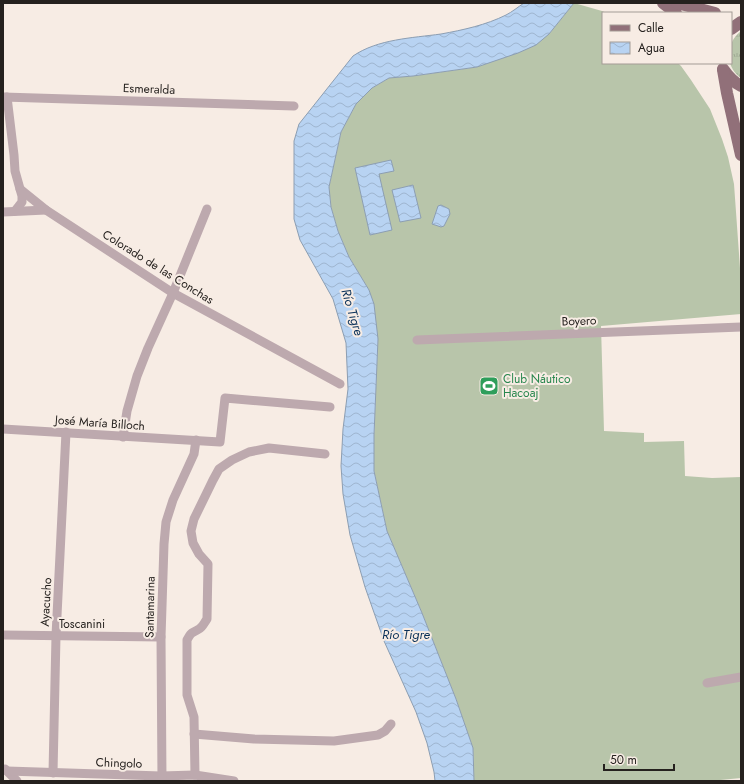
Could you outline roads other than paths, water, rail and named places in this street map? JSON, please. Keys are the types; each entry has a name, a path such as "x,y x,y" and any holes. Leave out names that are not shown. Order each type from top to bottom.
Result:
{"main road":[{"path":"663,3 675,12"},
{"path":"677,3 711,12"},
{"path":"732,28 741,21"},
{"path":"721,65 730,78 741,86"},
{"path":"721,65 741,155"}],"street":[{"name":"Esmeralda","path":"5,97 294,106"},
{"path":"5,97 15,171 22,202 15,211"},
{"name":"Colorado de las Conchas","path":"20,189 46,210 173,293 340,384"},
{"path":"3,212 46,210"},
{"path":"123,437 127,411 137,376 207,210"},
{"name":"Boyero","path":"417,340 741,326"},
{"name":"José María Billoch","path":"3,429 220,442 225,398 330,407"},
{"name":"Ayacucho","path":"53,773 56,636 66,432"},
{"name":"Santamarina","path":"161,778 161,637 166,522 173,500 194,454 196,440"},
{"path":"195,776 194,717 187,695 187,640 191,633 203,626 206,619 208,564 199,554 193,542 191,531 194,518 219,469 232,460 249,452 269,448 325,454"},
{"name":"Toscanini","path":"3,635 161,637"},
{"path":"706,683 741,677"},
{"path":"194,734 254,739 334,741 378,735 385,731 391,724"},
{"path":"5,769 17,781"},
{"name":"Chingolo","path":"5,769 53,773 161,778 195,776 232,781"}],"water":[{"name":"Río Tigre","path":"524,3 574,3 549,34 536,45 518,53 477,67 389,78 372,88 356,104 341,132 329,187 331,207 338,231 349,257 369,290 374,304 378,339 374,471 387,531 422,613 456,699 473,748 474,781 435,781 427,743 416,712 384,641 365,587 350,535 343,494 341,466 343,429 348,389 346,343 333,299 300,240 294,219 294,141 299,124 353,56 363,50 396,40 466,29 498,19"},
{"path":"391,160 394,171 379,174 392,230 370,235 355,168"},
{"path":"413,185 421,218 400,222 392,190"},
{"path":"441,205 449,209 450,214 444,226 441,227 432,224 438,206"}],"place":[{"name":"Club Náutico Hacoaj","path":"489,386"}]}
